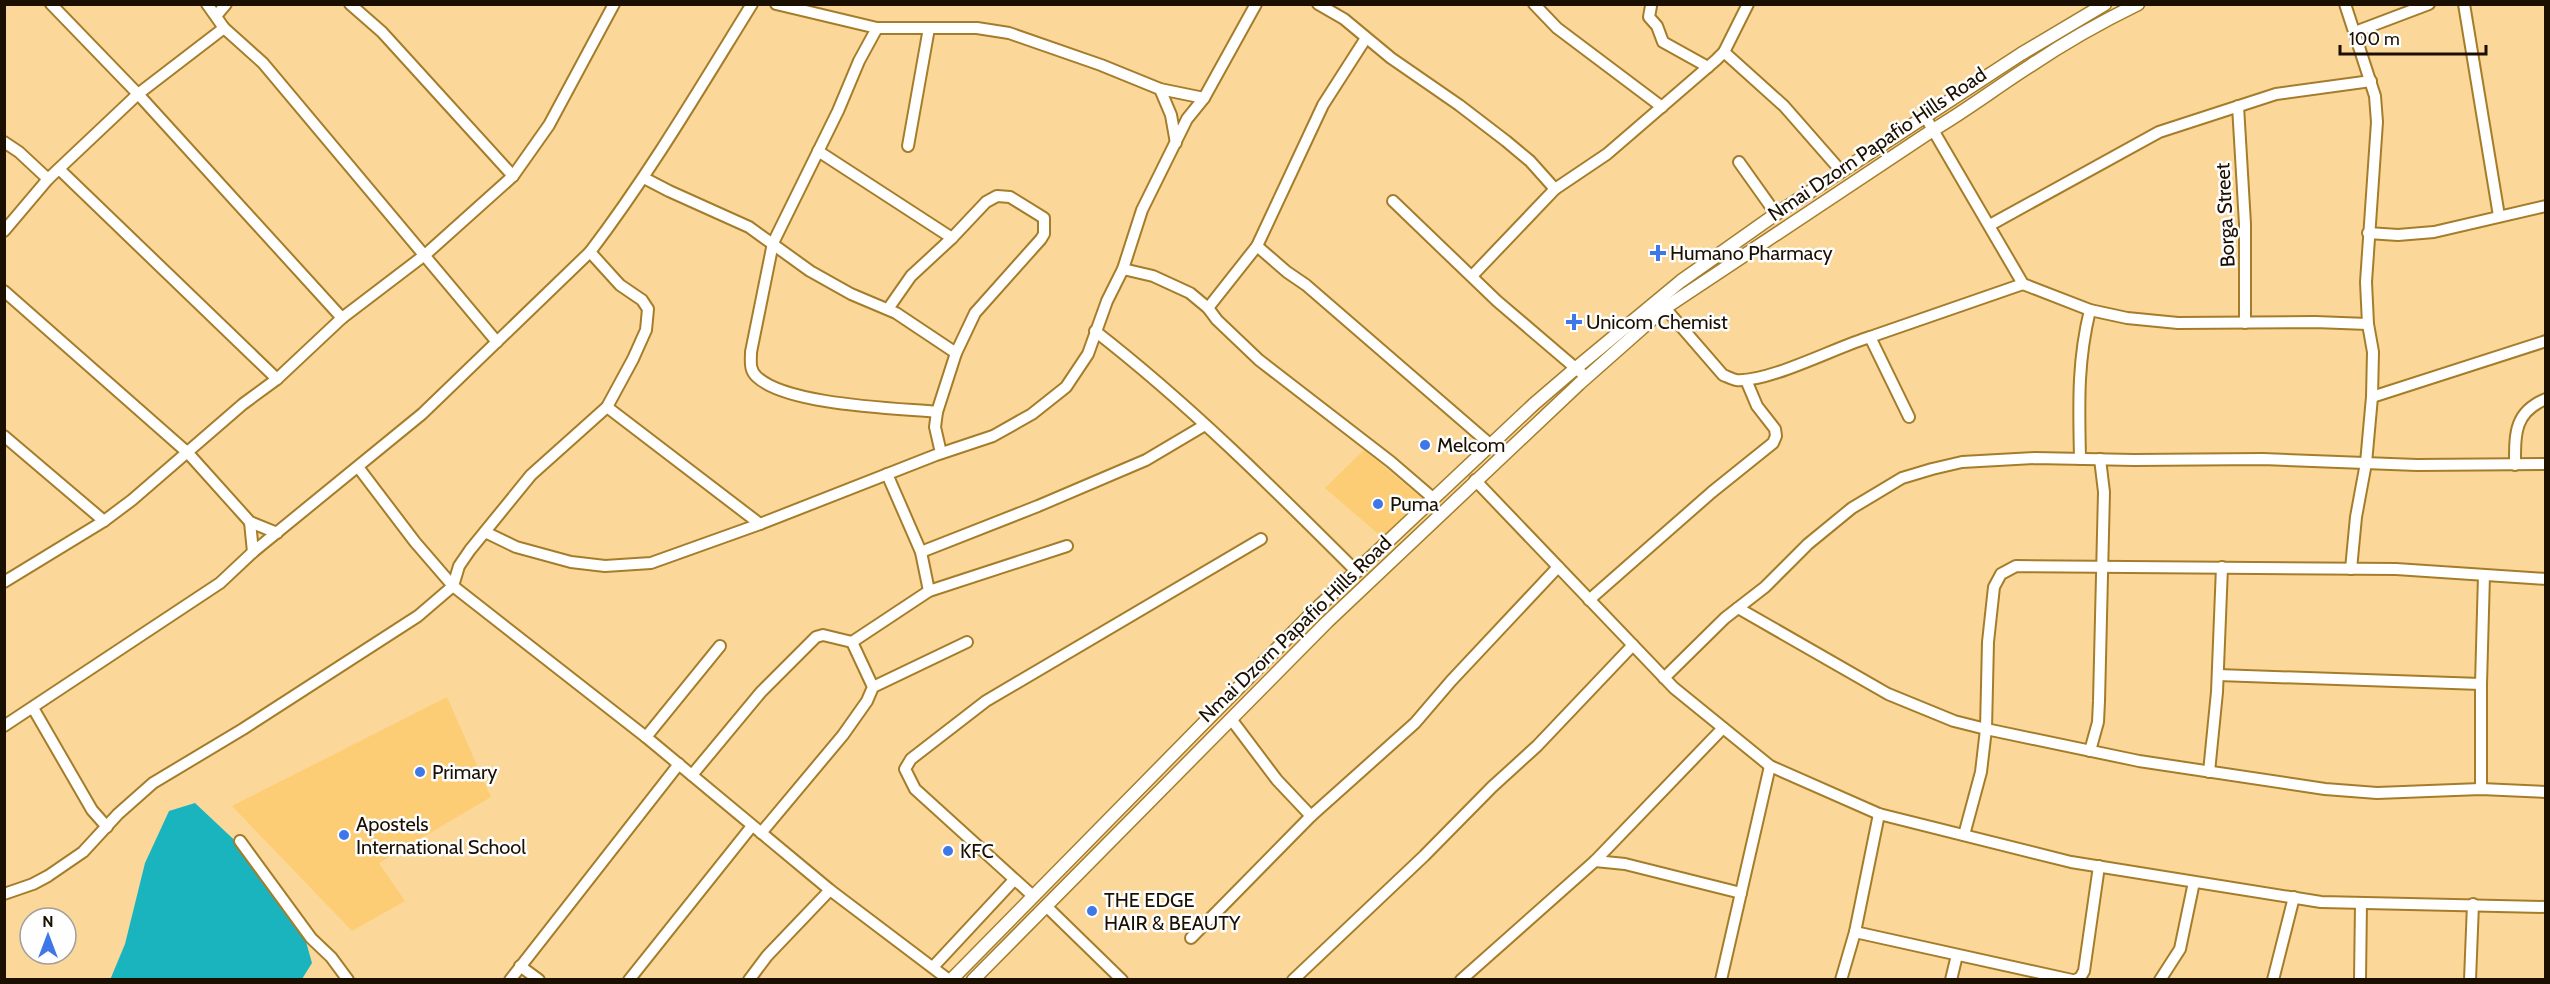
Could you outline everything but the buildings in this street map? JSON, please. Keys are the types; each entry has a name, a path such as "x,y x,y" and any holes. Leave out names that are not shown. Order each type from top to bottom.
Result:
{"street":[{"path":"51,4 138,94 342,318"},
{"path":"207,4 224,28 263,63 426,254 497,342"},
{"path":"216,16 226,4"},
{"path":"350,4 382,32 513,176"},
{"path":"4,582 104,521 277,379 342,318 426,254 513,176 549,125 614,4"},
{"path":"4,726 220,583 253,552 422,414 497,342 590,252 644,178 752,4"},
{"path":"776,4 878,28 977,28 1009,33 1101,64 1160,89 1204,98"},
{"path":"485,532 516,547 543,556 594,565 625,566 651,562 760,524 941,453 993,436 1032,414 1066,387 1088,354 1114,282 1123,269 1142,210 1187,119 1204,98 1256,4"},
{"path":"1318,4 1344,19 1391,58 1460,105 1522,154 1555,189"},
{"path":"1533,4 1557,28 1662,107"},
{"path":"1472,276 1555,189 1607,154 1724,52 1748,4"},
{"name":"Nmai Dzorn Papafio Hills Road","path":"950,980 1156,774 1315,610 1576,368 1681,281 1776,214 1926,118 2020,54 2105,4"},
{"name":"Nmai Dzorn Papafio Hills Road","path":"973,980 1327,622 1586,377 1665,309 1933,129 1969,109 2031,65 2138,4"},
{"path":"2345,4 2371,81 2377,122 2366,282 2368,324 2373,352 2372,397 2366,463 2356,517 2351,570"},
{"path":"2355,32 2429,4"},
{"path":"2464,4 2499,216"},
{"path":"1651,6 1649,17 1657,26 1663,42 1708,67"},
{"path":"4,231 48,179 138,94 224,28"},
{"path":"878,28 859,60 838,111 773,243 750,367 756,376 771,387 815,400 937,412"},
{"path":"908,146 930,28"},
{"path":"1208,308 1257,246 1323,105 1366,38"},
{"path":"1724,52 1784,106 1841,171"},
{"path":"1990,225 2159,132 2276,94 2371,81"},
{"path":"1160,89 1171,115 1176,144"},
{"name":"Borga Street","path":"2238,106 2245,224 2245,323"},
{"path":"1926,118 2023,284 2090,310 2127,318 2178,323 2368,324"},
{"path":"4,142 19,152 48,179"},
{"path":"818,151 952,238"},
{"path":"1739,162 1776,214"},
{"path":"59,169 277,379"},
{"path":"644,178 749,227 810,271 851,294 888,309 956,353"},
{"path":"888,309 911,276 929,256 952,238 986,202 996,196 1010,197 1044,218 1044,234 1041,239 975,313 956,353 937,412 935,427 941,453"},
{"path":"1394,201 1497,301 1586,377"},
{"path":"2368,233 2398,235 2434,232 2546,206"},
{"path":"1257,246 1306,285 1491,445"},
{"path":"4,894 33,884 83,852 118,814 153,783 243,729 409,622 453,586 459,566 531,475 606,407 633,359 646,330 648,309 642,300 620,285 590,252"},
{"path":"1123,269 1153,276 1190,293 1259,360 1391,462 1434,499"},
{"path":"1665,309 1724,375 1734,380 1746,380 1782,370 1848,344 2023,284"},
{"path":"4,291 188,453 250,522 277,533"},
{"path":"2080,459 2079,377 2082,344 2090,310"},
{"path":"1095,331 1244,459 1357,572"},
{"path":"1870,338 1909,417"},
{"path":"2372,397 2546,341"},
{"path":"1589,600 1712,492 1773,443 1776,436 1775,429 1758,406 1746,380"},
{"path":"2515,465 2515,436 2519,418 2546,399"},
{"path":"606,407 760,524"},
{"path":"921,552 1146,460 1205,425"},
{"path":"4,436 104,521"},
{"path":"1664,678 1738,608 1765,587 1808,544 1852,508 1902,478 1962,462 2080,459 2263,459 2366,463 2546,464"},
{"path":"2090,751 2099,712 2104,492 2100,459"},
{"path":"358,467 415,542 453,586 521,642 551,662 646,737 830,890 950,980"},
{"path":"887,474 921,552 929,591"},
{"path":"1475,480 1664,678 1723,728 1770,766 1879,814 2071,862 2321,902 2546,907"},
{"path":"250,522 253,552"},
{"path":"1033,896 915,789 905,769 911,759 986,701 1261,539"},
{"path":"692,775 760,692 816,637 823,635 852,642 929,591 1067,546"},
{"path":"1965,835 1981,772 1986,729 1990,621 1994,587 2001,574 2016,566 2396,569 2546,579"},
{"path":"1191,938 1311,816 1415,723 1451,681 1558,567"},
{"path":"2209,772 2218,675 2222,567"},
{"path":"2481,789 2484,575"},
{"path":"1738,608 1888,694 1954,722 2090,751 2325,789 2377,793 2481,789 2546,792"},
{"path":"852,642 873,687"},
{"path":"629,980 757,829 843,735 867,700 873,687 967,642"},
{"path":"1293,980 1424,856 1492,787 1538,746 1633,645"},
{"path":"646,737 720,646"},
{"path":"2218,675 2481,684"},
{"path":"33,708 93,810 107,827"},
{"path":"1231,719 1277,780 1311,816"},
{"path":"1461,980 1595,861 1723,728"},
{"path":"510,980 679,764"},
{"path":"1721,980 1770,766"},
{"path":"1842,980 1855,932 1879,814"},
{"path":"240,841 311,938 331,957 348,980"},
{"path":"1595,861 1625,864 1741,892"},
{"path":"1855,932 2074,980 2080,978 2085,971 2099,866"},
{"path":"933,967 1014,880"},
{"path":"2160,980 2180,948 2194,882"},
{"path":"749,980 767,956 830,890"},
{"path":"2273,980 2294,897"},
{"path":"2360,980 2361,903"},
{"path":"2470,980 2473,904"},
{"path":"1046,906 1122,980"},
{"path":"1951,980 1957,955"},
{"path":"520,966 539,980"}],"shaded area":[{"path":"1364,450 1425,501 1384,539 1325,488"},
{"name":"Apostels International School","path":"447,697 491,797 379,863 405,901 352,931 232,806"}],"water":[{"path":"195,803 246,851 305,938 312,963 302,979 110,980 125,944 145,863 169,811"}],"place":[{"name":"Humano Pharmacy","path":"1658,253"},
{"name":"Unicom Chemist","path":"1574,322"},
{"name":"Melcom","path":"1425,445"},
{"name":"Puma","path":"1378,504"},
{"name":"Primary","path":"420,772"},
{"name":"Apostels International School","path":"344,835"},
{"name":"KFC","path":"948,851"},
{"name":"THE EDGE HAIR & BEAUTY","path":"1092,911"}]}
